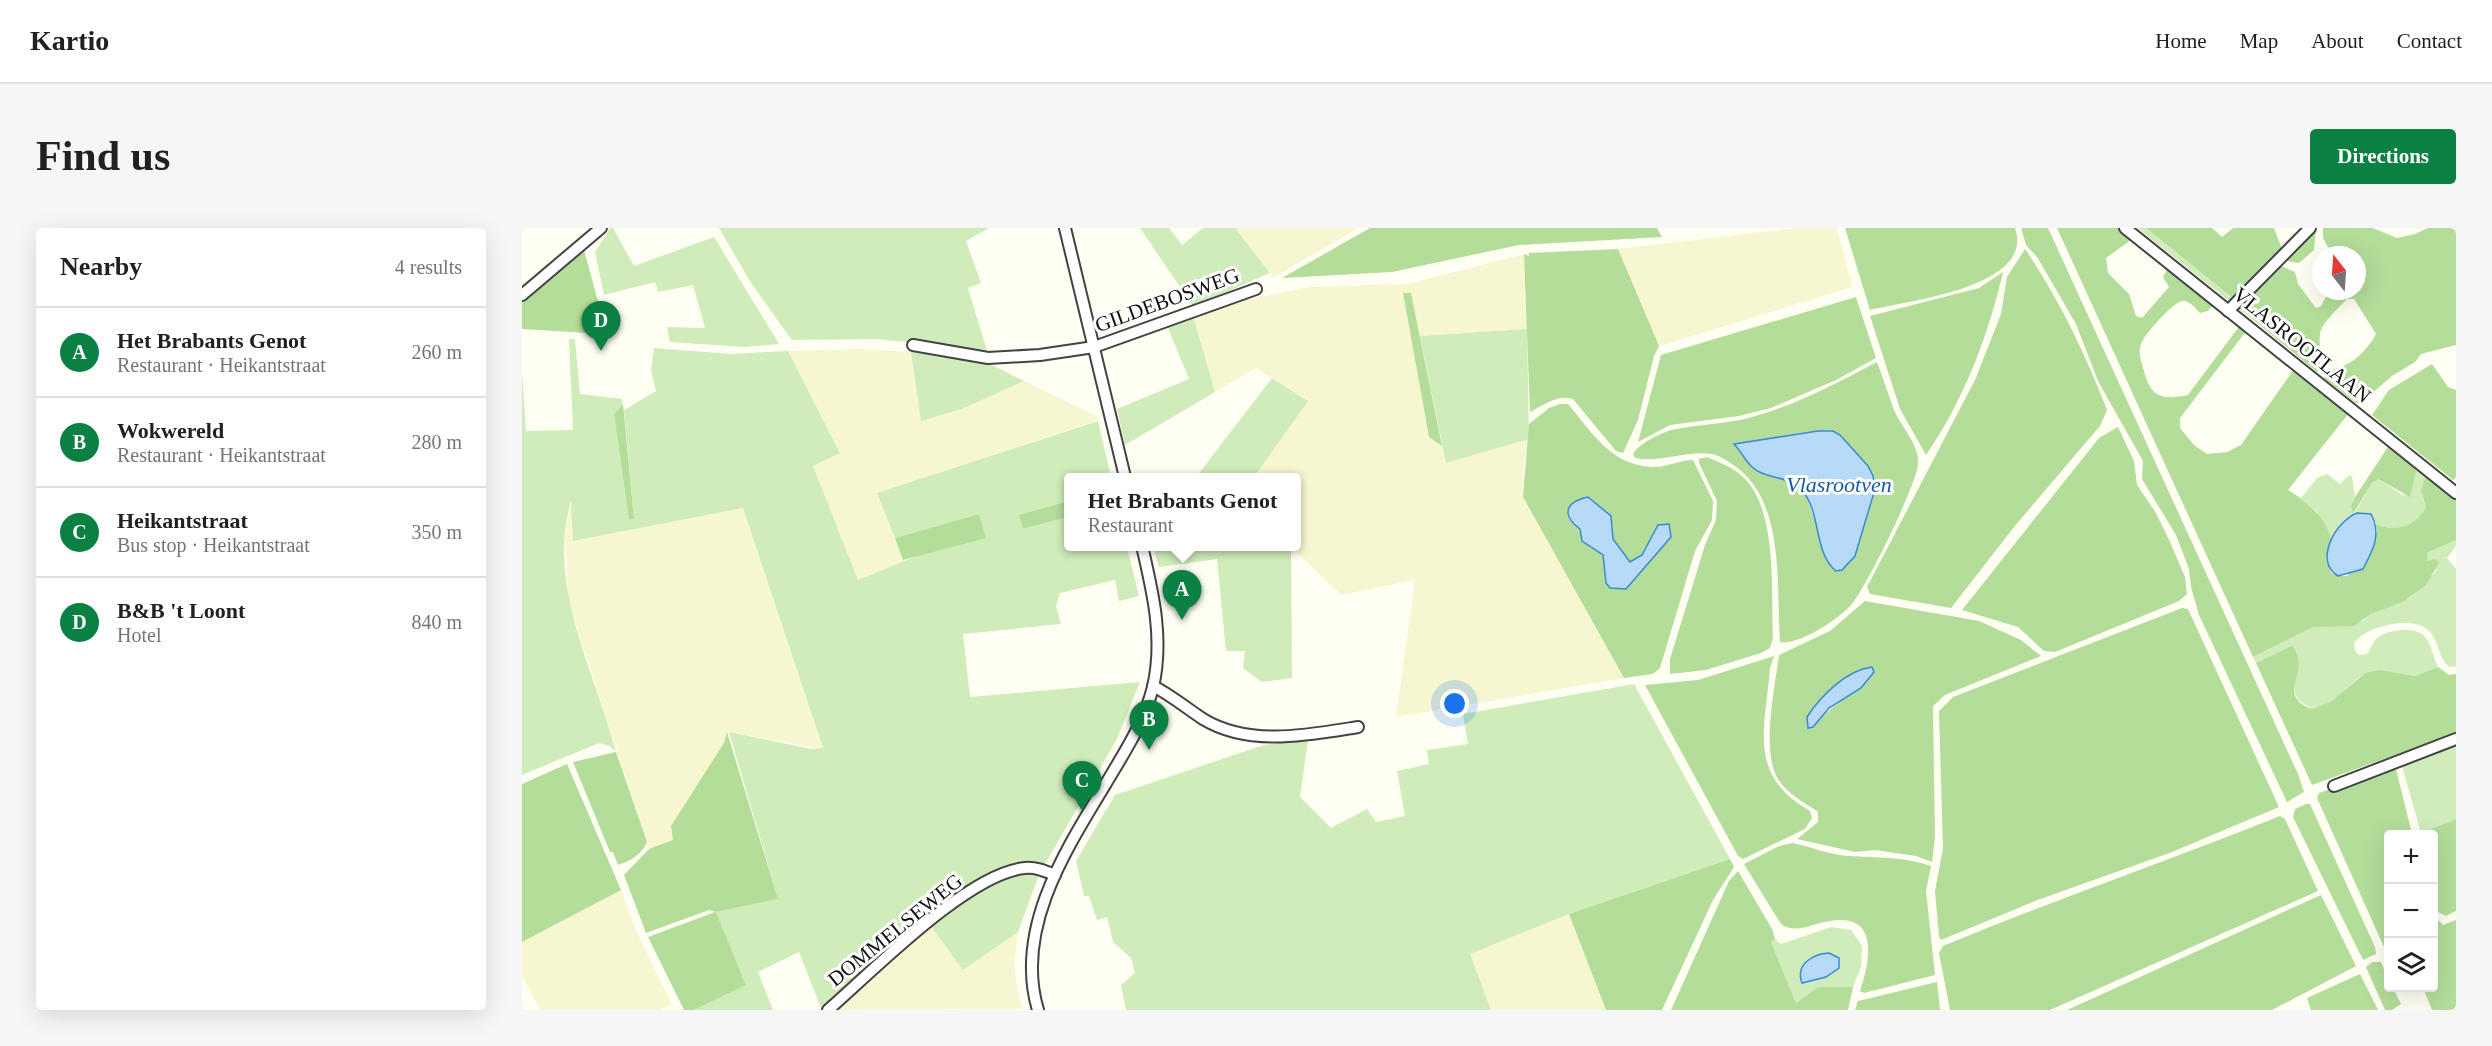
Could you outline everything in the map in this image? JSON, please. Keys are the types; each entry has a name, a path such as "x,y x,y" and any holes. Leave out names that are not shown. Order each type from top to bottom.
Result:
{"street":[{"path":"1065,228 1094,347 1105,407 1124,473"},
{"name":"VLASROOTLAAN","path":"2125,228 2456,493"},
{"path":"2228,311 2310,228"},
{"path":"522,295 599,230"},
{"name":"GILDEBOSWEG","path":"913,345 988,357 1040,355 1094,347 1257,289"},
{"path":"1038,1010 1032,984 1031,949 1038,917 1055,875 1133,739 1153,686 1157,631 1154,599 1143,551"},
{"path":"1153,686 1223,728 1269,738 1358,728"},
{"path":"2334,786 2456,739"},
{"name":"DOMMELSEWEG","path":"828,1010 962,895 988,880 1023,868 1035,868 1055,875"}],"green space":[{"path":"610,228 613,228 634,266 714,237 779,344 744,347 670,342 667,327 705,328 693,285 658,292 655,282 604,295 595,252"},
{"path":"719,228 989,228 966,241 981,283 968,288 987,351 877,339 792,340 751,283"},
{"path":"1140,228 1169,228 1182,245 1203,228 1235,228 1270,273 1219,295 1220,299 1195,309"},
{"path":"1235,228 1358,228 1274,277"},
{"path":"1370,228 1657,228 1662,237 1519,245 1392,272 1282,278"},
{"path":"1796,228 1837,228 1852,287 1659,346 1618,249"},
{"path":"1845,228 2015,228 2016,248 2006,264 1988,278 1938,296 1870,310"},
{"path":"2021,228 2048,228 2298,774 2304,792 2287,802 2199,615 2191,587 2189,569 2176,535 2142,479 2143,461 2098,381 2076,324 2037,257 2026,245"},
{"path":"2057,228 2119,228 2132,239 2106,258 2108,273 2129,294 2136,316 2142,318 2169,287 2163,277 2168,268 2214,304 2208,311 2200,313 2187,302 2177,303 2143,340 2140,358 2150,387 2159,395 2171,397 2188,395 2241,324 2247,330 2180,418 2180,428 2194,445 2207,454 2227,452 2241,445 2294,369 2349,413 2288,490 2320,516 2328,530 2332,544 2329,569 2332,573 2347,576 2377,532 2376,524 2398,528 2411,523 2422,514 2426,507 2421,490 2427,473 2456,496 2456,540 2427,553 2427,561 2435,559 2439,563 2426,585 2403,602 2371,614 2354,626 2313,627 2253,657"},
{"path":"2137,228 2146,228 2234,299 2228,300"},
{"path":"2146,228 2212,228 2222,237 2233,228 2274,228 2282,249 2234,299"},
{"path":"2316,228 2312,252 2299,263 2286,261"},
{"path":"2323,228 2373,228 2397,238 2428,228 2456,228 2456,345 2421,354 2415,362 2392,376 2362,402 2356,403 2324,378 2333,370 2357,358 2376,334 2355,300 2366,300 2366,246 2327,246 2323,238"},
{"path":"1618,249 1659,346 1654,356 1638,420 1623,453 1616,451 1573,399 1556,399 1530,412 1524,254 1529,256 1529,253"},
{"path":"2025,249 2060,307 2090,368 2107,410 2100,426 2014,527 1951,608 1870,594 1867,587 1975,380 2001,314 2007,277"},
{"path":"584,250 606,331 604,334 522,329 522,298"},
{"path":"1524,254 1527,329 1420,336 1411,293 1403,294 1429,437 1442,446 1446,463 1529,439 1525,453 1523,498 1624,678 1396,717 1415,580 1341,595 1296,551 1301,551 1301,473 1257,473 1308,400 1256,368 1215,392 1194,319 1249,299 1310,287 1408,284"},
{"path":"2281,266 2295,272 2298,284 2316,308 2321,306 2324,300 2346,300 2321,329 2320,362 2317,372 2239,308"},
{"path":"2003,272 1990,320 1973,367 1952,412 1926,455 1900,409 1870,316 1979,288"},
{"path":"1403,293 1411,293 1442,446 1429,437"},
{"path":"1856,297 1876,358 1836,380 1771,408 1739,416 1670,425 1638,442 1661,355"},
{"path":"1194,319 1215,392 1125,445 1117,409 1189,379 1168,328"},
{"path":"1527,329 1529,439 1446,463 1420,336"},
{"path":"569,339 575,339 580,394 622,399 623,404 614,414 629,520 634,519 624,410 656,391 651,370 654,348 731,354 788,351 840,453 813,466 858,580 917,556 979,514 895,538 877,493 1098,421 1110,473 1064,473 1064,502 1019,515 1023,529 1064,518 1064,551 1128,551 1139,596 1119,601 1115,580 1060,593 1056,606 1061,624 963,634 970,697 1140,682 1117,739 1045,864 1026,863 940,908 821,1008 799,952 758,972 773,1010 694,1010 746,985 716,912 778,899 729,732 811,749 823,748 743,508 573,541 571,501 565,533 565,565 569,596 576,628 616,752 610,746 599,743 522,775 522,373 526,431 573,430"},
{"path":"860,349 911,352 915,383 965,407 1024,381 1096,416 1098,420 877,493 903,560 917,556 858,580 813,466 840,452 788,351"},
{"path":"911,352 980,359 1024,381 964,408 921,421"},
{"path":"1877,362 1894,410 1916,450 1918,464 1915,475 1890,536 1868,579 1851,605 1828,624 1807,636 1780,642 1775,544 1762,498 1749,479 1732,464 1715,455 1702,453 1645,459 1635,458 1633,454 1646,442 1665,432 1740,420 1776,410 1810,396","holes":["1818,431 1833,431 1859,541 1855,556 1831,567 1806,495 1792,481 1761,473 1750,466 1735,444"]},
{"path":"2432,364 2448,387 2456,390 2456,477 2453,480 2372,415 2389,390"},
{"path":"1272,378 1308,401 1257,473 1199,473"},
{"path":"623,404 634,519 629,520 614,414"},
{"path":"1568,404 1594,436 1613,454 1637,465 1657,467 1693,460 1713,501 1712,520 1695,551 1660,668 1653,674 1624,678 1523,497 1529,424 1549,408","holes":["1572,507 1612,522 1613,539 1630,562 1642,555 1658,525 1671,537 1626,589 1606,583 1602,555 1589,547 1580,529 1570,521 1567,511"]},
{"path":"2118,427 2134,461 2137,485 2156,513 2185,577 2187,594 2179,601 2055,652 2044,651 2018,627 1962,610 2099,438"},
{"path":"2390,444 2417,466 2410,497 2378,479 2372,483 2353,514 2351,506 2355,497"},
{"path":"1707,457 1731,468 1743,477 1754,491 1762,509 1767,530 1772,576 1773,638 1770,648 1761,653 1706,670 1670,674 1670,659 1705,545 1716,520 1717,501 1699,463 1699,459"},
{"path":"2417,466 2427,473 2422,495 2426,507 2417,519 2405,526 2391,528 2376,524 2371,514 2355,513 2372,483 2378,479 2404,496"},
{"path":"2327,474 2340,484 2348,476 2352,476 2355,497 2351,506 2353,514 2340,524 2332,540 2316,511 2301,498 2317,478"},
{"path":"572,497 574,541 743,508 823,749 728,732 724,743 671,828 673,840 649,849 569,603 565,537"},
{"path":"1064,502 1064,518 1023,529 1019,515"},
{"path":"979,514 986,538 903,560 895,538"},
{"path":"2456,540 2456,546 2447,558 2456,569 2456,666 2450,667 2446,664 2433,636 2423,627 2403,623 2379,627 2360,637 2354,643 2355,651 2359,655 2367,654 2375,640 2389,632 2411,630 2418,632 2428,641 2438,667 2415,676 2380,670 2359,678 2330,702 2312,709 2298,700 2295,692 2293,645 2256,663 2253,657 2313,627 2363,621 2371,614 2403,602 2416,593 2437,570 2427,561 2427,553"},
{"path":"1154,551 1291,551 1292,678 1262,682 1243,668 1245,651 1226,651 1217,559 1159,567"},
{"path":"1865,601 1979,621 2021,640 2041,656 1945,695 1933,706 1935,837 1932,862 1916,856 1875,850 1855,852 1797,839 1818,822 1818,812 1786,790 1773,767 1770,736 1772,701 1779,655 1830,631","holes":["1865,668 1874,672 1869,679 1808,727 1807,717 1833,688"]},
{"path":"2182,608 2188,609 2279,807 2172,852 2035,901 1941,940 1935,891 1943,848 1939,711 1953,697"},
{"path":"2293,645 2299,664 2295,695 2303,705 2312,709 2330,702 2366,673 2380,670 2415,676 2438,667 2449,675 2456,674 2456,733 2312,785 2256,663"},
{"path":"1774,656 1770,668 1765,711 1764,749 1768,766 1776,782 1790,797 1810,811 1812,818 1805,829 1743,859 1738,856 1645,685 1698,680"},
{"path":"1634,684 1730,859 1569,914 1470,954 1491,1010 1126,1010 1121,985 1135,973 1131,958 1113,942 1107,917 1097,920 1089,896 1084,896 1076,861 1115,795 1264,745 1308,739 1300,797 1331,828 1367,809 1376,822 1405,816 1397,771 1429,764 1427,750 1468,744 1463,714"},
{"path":"727,732 778,899 716,912 746,985 694,1010 684,1010 648,937 715,912 709,910 646,933 624,875 649,849 673,840 671,826 724,743"},
{"path":"2456,741 2456,819 2428,830 2420,830 2401,763"},
{"path":"616,752 647,842 635,856 618,865 613,852 610,852 573,762"},
{"path":"567,764 621,890 522,942 522,784"},
{"path":"2395,765 2411,830 2384,830 2384,947 2317,798 2319,793"},
{"path":"2310,804 2375,947 2376,954 2363,960 2293,817 2295,809"},
{"path":"2280,816 2285,819 2318,891 2050,1010 1950,1010 1939,953 1943,946"},
{"path":"2456,819 2456,911 2446,916 2438,912 2438,830 2428,830"},
{"path":"1793,843 1827,853 1900,859 1931,866 1926,891 1935,975 1864,993 1860,991 1867,966 1868,942 1864,932 1857,924 1846,920 1830,921 1793,928 1781,924 1744,864 1779,846"},
{"path":"1730,859 1734,867 1713,900 1662,1010 1606,1010 1569,914"},
{"path":"1738,871 1772,929 1775,939 1771,942 1796,1003 1818,987 1853,987 1848,1010 1671,1010 1729,881"},
{"path":"1024,874 1039,875 1018,932 963,970 931,926 974,894 998,882"},
{"path":"621,890 634,926 672,1005 660,1010 540,1010 522,975 522,942"},
{"path":"2321,895 2356,966 2272,1010 2067,1010"},
{"path":"1569,914 1606,1010 1491,1010 1470,954"},
{"path":"2438,920 2443,925 2456,920 2456,1010 2432,1010 2425,992 2438,992"},
{"path":"931,926 963,969 1018,932 1014,965 1018,994 1023,1009 833,1010"},
{"path":"1831,927 1851,930 1862,946 1861,967 1853,987 1818,987 1796,1003 1771,942 1775,939 1781,944"},
{"path":"2372,962 2381,962 2384,969 2384,992 2395,992 2401,1004 2392,1010 2385,1010 2366,967"},
{"path":"2360,974 2378,1010 2311,1010 2307,998"},
{"path":"1937,982 1940,1010 1855,1010 1858,1001"}],"water":[{"name":"Vlasrootven","path":"1818,431 1833,431 1840,435 1868,466 1873,476 1875,489 1855,556 1842,570 1836,571 1824,554 1813,512 1804,493 1791,482 1757,471 1734,444"},
{"path":"1588,497 1611,516 1613,539 1630,562 1642,555 1658,525 1669,524 1671,537 1626,589 1610,588 1606,583 1603,555 1582,541 1580,529 1570,519 1568,510 1570,506"},
{"path":"2357,513 2371,514 2376,528 2375,542 2363,569 2338,576 2327,561 2330,542 2342,524"},
{"path":"1872,667 1874,672 1861,688 1829,708 1813,727 1808,728 1807,717 1826,693 1853,673"},
{"path":"1829,953 1839,958 1839,968 1826,977 1802,983 1800,976 1803,965 1817,955"}],"place":[{"name":"B&B 't Loont","path":"601,351"},
{"name":"Het Brabants Genot","path":"1182,620"},
{"name":"Wokwereld","path":"1149,750"},
{"name":"Heikantstraat","path":"1082,811"}]}
